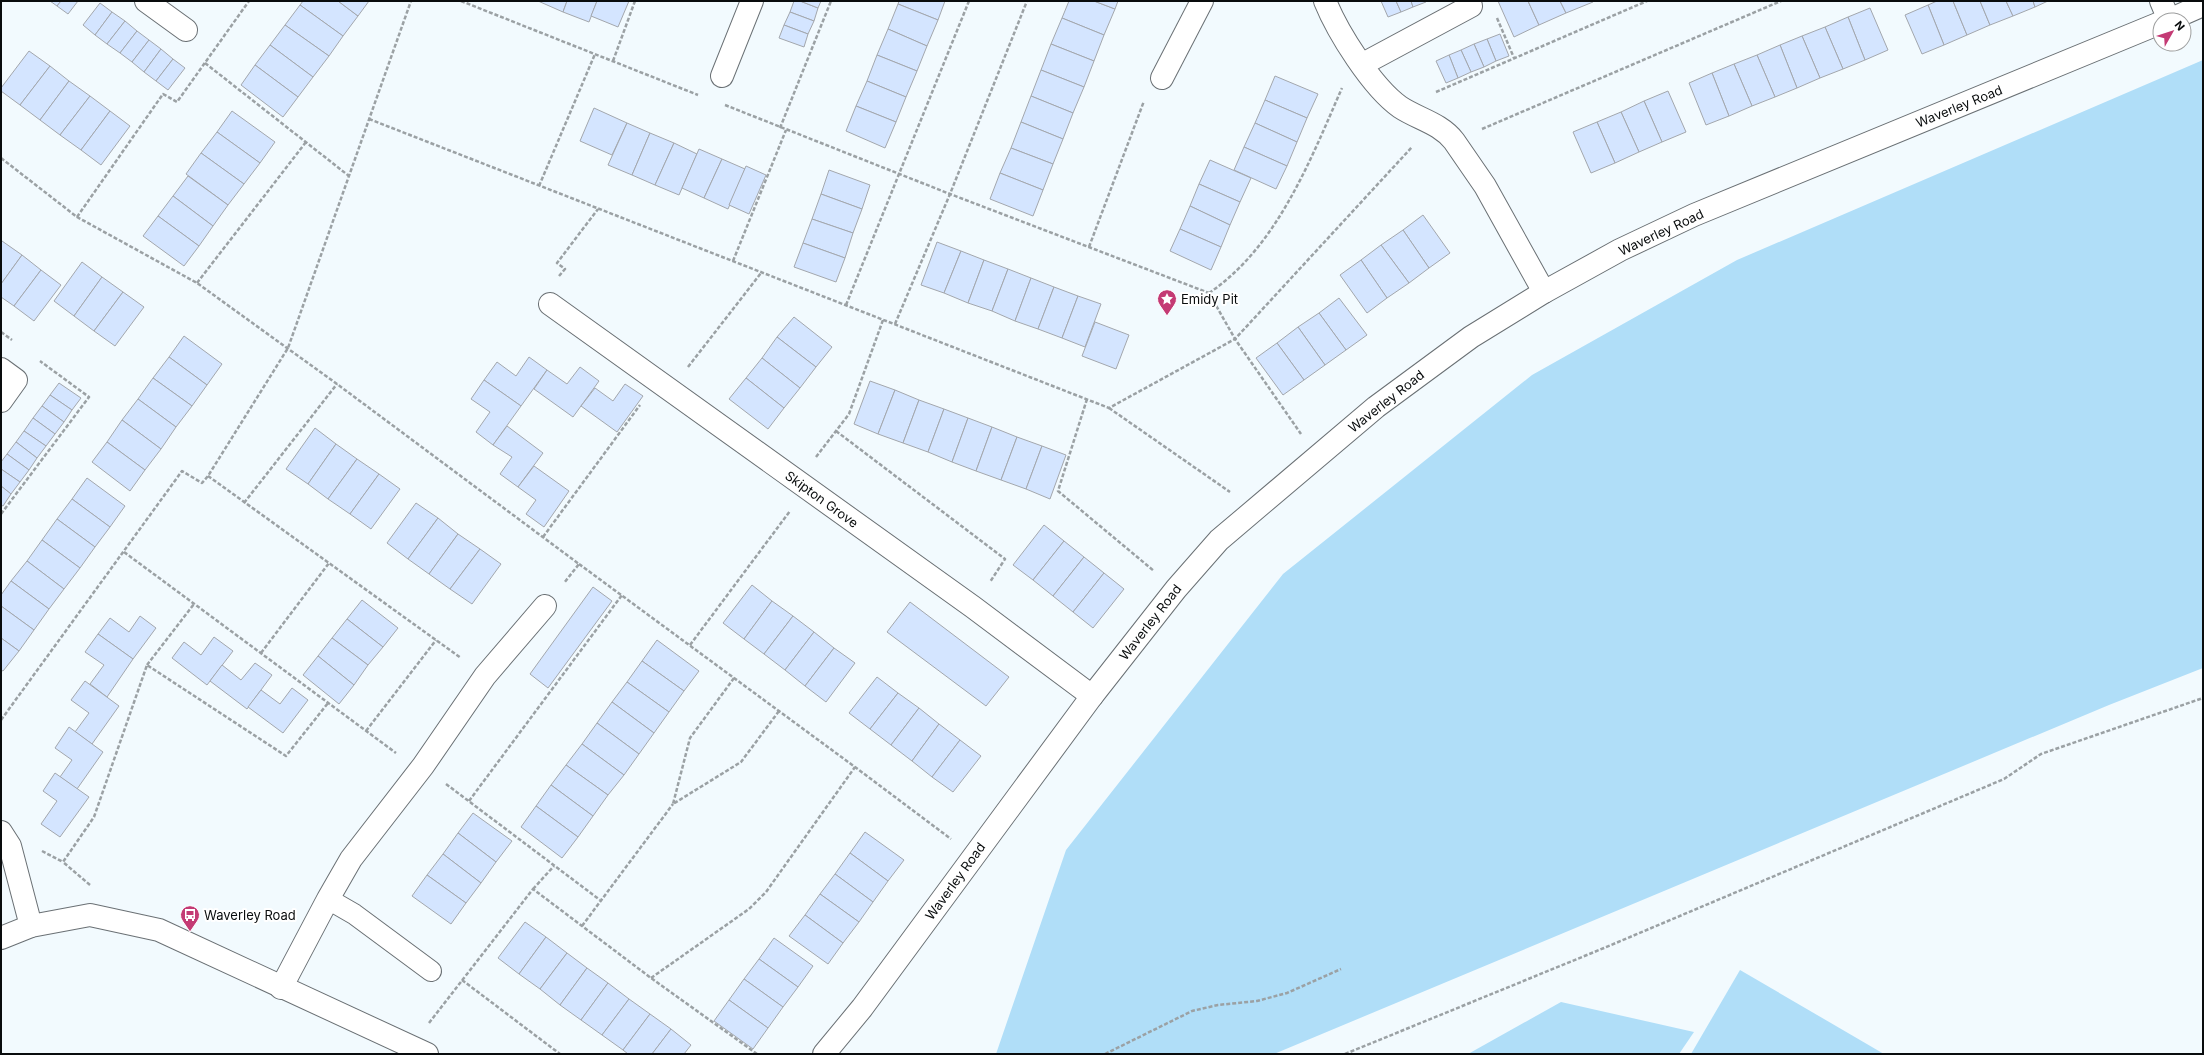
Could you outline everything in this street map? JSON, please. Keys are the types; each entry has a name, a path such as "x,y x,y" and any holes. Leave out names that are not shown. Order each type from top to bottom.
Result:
{"street":[{"path":"146,1 186,30"},
{"path":"722,76 752,1"},
{"path":"1162,78 1202,1"},
{"path":"1325,1 1339,33 1380,90 1400,107 1434,124 1449,134 1485,186 1544,292"},
{"path":"2161,1 2166,12"},
{"path":"2187,12 2203,5"},
{"path":"1362,64 1471,6"},
{"name":"Waverley Road","path":"824,1054 862,1008 1092,696 1176,589 1219,540 1376,407 1471,337 1544,292 1620,250 1694,215 2152,27"},
{"name":"Skipton Grove","path":"550,304 972,607 1092,696"},
{"path":"1,369 16,380 1,401"},
{"path":"281,988 328,899 351,860 423,766 485,676 545,606"},
{"path":"1,832 10,846 31,926"},
{"path":"1,938 31,926 90,916 159,930 281,988 419,1050"}],"lane":[{"path":"328,899 354,914 431,971"}],"path":[{"path":"77,217 163,94 177,102 249,1"},
{"path":"1,720 182,471 202,483 208,476 288,348 411,1"},
{"path":"461,1 706,98"},
{"path":"613,61 635,1"},
{"path":"780,128 831,1"},
{"path":"846,305 969,1"},
{"path":"895,324 950,194 1027,1"},
{"path":"1400,107 1647,1"},
{"path":"1454,141 1781,1"},
{"path":"1496,15 1514,58"},
{"path":"539,186 595,54"},
{"path":"205,63 349,176"},
{"path":"1209,293 1230,278 1260,242 1289,201 1307,168 1345,83 1362,64"},
{"path":"1089,247 1150,86 1162,78"},
{"path":"720,103 780,128 1209,293 1236,340 1317,457"},
{"path":"369,120 1109,408 1256,509"},
{"path":"1109,408 1236,340 1434,124"},
{"path":"732,261 786,130"},
{"path":"198,283 306,142"},
{"path":"1,158 77,217 198,283 855,766 973,857"},
{"path":"550,304 542,298 565,269 557,263 598,209"},
{"path":"690,646 802,485 836,431 850,414 883,320"},
{"path":"1,332 14,342"},
{"path":"1,514 89,397 39,360"},
{"path":"244,502 337,384"},
{"path":"1087,399 1058,490 1176,589"},
{"path":"836,431 1005,559 972,607"},
{"path":"208,476 485,676"},
{"path":"124,552 399,755 423,766 600,900"},
{"path":"261,653 329,563"},
{"path":"545,606 579,564"},
{"path":"469,801 622,596"},
{"path":"92,887 63,862 94,817 148,665 194,604"},
{"path":"366,731 436,640"},
{"path":"148,665 286,756 328,703"},
{"path":"673,804 690,738 734,678"},
{"path":"1345,1054 1604,948 2004,778 2041,754 2203,698"},
{"path":"582,926 673,804 741,762 779,711"},
{"path":"651,978 749,909 766,892 855,766"},
{"path":"419,1050 462,980 533,889 554,865"},
{"path":"533,889 651,978 757,1054"},
{"path":"1105,1054 1192,1010 1257,1000 1287,993 1341,969"},
{"path":"462,980 560,1054"}],"shaded area":[{"path":"2203,60 2203,668 2109,705 1274,1054 996,1054 1066,850 1283,574 1532,375 1737,260"},
{"path":"1740,970 1884,1054 1691,1054"},
{"path":"1561,1002 1694,1032 1679,1054 1468,1054"}],"building":[{"path":"50,1 61,1 57,6"},
{"path":"61,1 78,1 68,14 57,6"},
{"path":"303,1 338,1 358,16 343,36 300,5"},
{"path":"338,1 369,1 358,16"},
{"path":"538,1 567,1 563,12"},
{"path":"567,1 597,1 589,22 563,12"},
{"path":"597,1 629,1 618,27 591,16"},
{"path":"794,1 800,1 818,8 814,21 790,12"},
{"path":"800,1 821,1 818,8"},
{"path":"899,1 945,1 938,20 898,4"},
{"path":"1069,1 1094,1 1115,9 1104,35 1062,18"},
{"path":"1094,1 1118,1 1115,9"},
{"path":"1381,1 1396,1 1401,12 1388,17"},
{"path":"1396,1 1411,1 1413,7 1401,12"},
{"path":"1411,1 1425,1 1426,2 1413,7"},
{"path":"1498,1 1528,1 1539,25 1514,37"},
{"path":"1528,1 1560,1 1566,13 1539,25"},
{"path":"1560,1 1593,1 1593,2 1566,13"},
{"path":"1937,1 1953,1 1967,35 1944,45 1928,5"},
{"path":"1953,1 1980,1 1990,25 1967,35"},
{"path":"1980,1 2006,1 2013,16 1990,25"},
{"path":"2006,1 2033,1 2035,7 2013,16"},
{"path":"2033,1 2048,1 2035,7"},
{"path":"100,3 112,12 95,35 83,25"},
{"path":"898,4 938,20 927,46 888,29"},
{"path":"300,5 343,36 329,56 285,25"},
{"path":"1928,5 1944,45 1922,54 1905,15"},
{"path":"1870,8 1888,50 1865,60 1848,17"},
{"path":"112,12 125,21 107,44 95,35"},
{"path":"790,12 814,21 808,34 784,25"},
{"path":"1848,17 1865,60 1843,69 1825,27"},
{"path":"1062,18 1104,35 1094,61 1051,44"},
{"path":"125,21 137,31 120,53 107,44"},
{"path":"285,25 329,56 313,77 270,45"},
{"path":"784,25 808,34 804,47 779,38"},
{"path":"1825,27 1843,69 1820,78 1802,36"},
{"path":"888,29 927,46 917,71 877,55"},
{"path":"137,31 149,40 132,62 120,53"},
{"path":"1500,34 1509,56 1496,61 1487,39"},
{"path":"1802,36 1820,78 1797,88 1780,45"},
{"path":"1487,39 1496,61 1484,67 1474,44"},
{"path":"149,40 161,49 144,72 132,62"},
{"path":"1051,44 1094,61 1084,87 1041,70"},
{"path":"1474,44 1484,67 1471,72 1461,50"},
{"path":"270,45 313,77 298,97 255,65"},
{"path":"1780,45 1797,88 1775,97 1757,55"},
{"path":"161,49 173,59 156,81 144,72"},
{"path":"1461,50 1471,72 1458,78 1449,55"},
{"path":"29,51 50,66 20,105 1,91 1,88"},
{"path":"877,55 917,71 906,97 867,81"},
{"path":"1449,55 1458,78 1446,83 1436,61"},
{"path":"1757,55 1775,97 1752,106 1734,64"},
{"path":"173,59 185,68 168,90 156,81"},
{"path":"1734,64 1752,106 1729,116 1712,73"},
{"path":"255,65 298,97 283,117 241,85"},
{"path":"50,66 69,81 40,120 20,105"},
{"path":"1041,70 1084,87 1073,113 1031,96"},
{"path":"1712,73 1729,116 1706,125 1689,83"},
{"path":"1275,76 1318,94 1307,118 1265,100"},
{"path":"69,81 90,96 60,135 40,120"},
{"path":"867,81 906,97 896,122 856,106"},
{"path":"1668,91 1686,132 1662,142 1644,101"},
{"path":"90,96 110,111 81,150 60,135"},
{"path":"1031,96 1073,113 1063,139 1021,122"},
{"path":"1265,100 1307,118 1297,142 1255,123"},
{"path":"1644,101 1662,142 1639,152 1621,112"},
{"path":"856,106 896,122 885,148 846,131"},
{"path":"594,108 627,123 612,155 580,141"},
{"path":"110,111 130,126 101,165 81,150"},
{"path":"232,111 275,142 260,163 217,132"},
{"path":"1621,112 1639,152 1615,163 1597,122"},
{"path":"1021,122 1063,139 1053,164 1011,148"},
{"path":"1597,122 1615,163 1591,173 1573,132"},
{"path":"627,123 650,133 632,175 608,165"},
{"path":"1255,123 1297,142 1287,166 1244,147"},
{"path":"217,132 260,163 244,184 201,153"},
{"path":"650,133 674,143 655,185 632,175"},
{"path":"674,143 697,154 679,195 655,185"},
{"path":"1244,147 1287,166 1276,189 1234,170"},
{"path":"1011,148 1053,164 1043,190 1000,173"},
{"path":"699,149 722,159 704,198 682,188"},
{"path":"201,153 244,184 228,205 186,174"},
{"path":"722,159 745,169 728,209 704,198"},
{"path":"1210,160 1251,178 1240,202 1199,184"},
{"path":"746,166 766,175 749,214 729,205"},
{"path":"829,170 870,185 862,209 821,194"},
{"path":"1000,173 1043,190 1033,216 990,199"},
{"path":"188,176 228,205 213,226 173,196"},
{"path":"1199,184 1240,202 1230,225 1190,206"},
{"path":"821,194 862,209 853,233 812,219"},
{"path":"173,196 213,226 199,246 158,216"},
{"path":"1190,206 1230,225 1221,247 1180,229"},
{"path":"1423,215 1450,253 1429,268 1403,230"},
{"path":"158,216 199,246 184,266 143,236"},
{"path":"812,219 853,233 845,258 803,243"},
{"path":"1180,229 1221,247 1211,270 1170,251"},
{"path":"1403,230 1429,268 1409,283 1381,245"},
{"path":"2,241 22,255 1,284 1,242"},
{"path":"937,242 961,251 944,293 921,285"},
{"path":"803,243 845,258 836,282 794,267"},
{"path":"1381,245 1409,283 1387,298 1361,260"},
{"path":"961,251 984,260 968,303 944,293"},
{"path":"22,255 41,270 14,306 1,297 1,284"},
{"path":"984,260 1008,269 992,311 968,303"},
{"path":"1361,260 1387,298 1367,313 1340,275"},
{"path":"82,262 102,277 74,316 54,301"},
{"path":"1008,269 1031,278 1015,321 992,311"},
{"path":"41,270 61,285 34,321 14,306"},
{"path":"102,277 123,292 94,331 74,316"},
{"path":"1031,278 1054,287 1038,329 1015,321"},
{"path":"1054,287 1078,296 1062,338 1038,329"},
{"path":"123,292 144,307 115,346 94,331"},
{"path":"1078,296 1101,304 1085,347 1062,338"},
{"path":"1339,298 1367,335 1346,350 1319,313"},
{"path":"1319,313 1346,350 1325,365 1298,327"},
{"path":"794,317 832,347 816,367 777,337"},
{"path":"1095,322 1129,335 1116,369 1082,356"},
{"path":"1298,327 1325,365 1304,380 1277,343"},
{"path":"184,336 222,364 207,385 169,357"},
{"path":"777,337 816,367 800,388 762,358"},
{"path":"1277,343 1304,380 1283,395 1256,358"},
{"path":"169,357 207,385 192,406 153,378"},
{"path":"529,357 547,370 521,406 484,380 497,362 516,376"},
{"path":"762,358 800,388 784,408 746,378"},
{"path":"580,367 599,381 573,417 534,389 547,370 567,384"},
{"path":"153,378 192,406 176,427 138,399"},
{"path":"746,378 784,408 768,429 729,399"},
{"path":"484,380 521,406 493,445 476,432 490,412 471,399"},
{"path":"870,381 895,390 878,434 854,424"},
{"path":"59,383 81,398 72,410 50,395"},
{"path":"625,384 643,396 617,432 581,406 595,388 613,401"},
{"path":"895,390 919,400 903,443 878,434"},
{"path":"50,395 72,410 64,422 42,406"},
{"path":"138,399 176,427 161,449 122,420"},
{"path":"919,400 944,409 928,452 903,443"},
{"path":"42,406 64,422 55,434 33,418"},
{"path":"944,409 968,418 952,462 928,452"},
{"path":"33,418 55,434 46,446 24,431"},
{"path":"968,418 992,427 976,471 952,462"},
{"path":"122,420 161,449 145,470 107,442"},
{"path":"507,426 543,453 518,487 500,474 512,457 493,445"},
{"path":"992,427 1017,437 1001,480 976,471"},
{"path":"315,428 336,444 308,484 286,469"},
{"path":"24,431 46,446 37,458 16,442"},
{"path":"1017,437 1042,446 1026,489 1001,480"},
{"path":"16,442 37,458 29,470 7,454"},
{"path":"107,442 145,470 130,491 92,462"},
{"path":"336,444 357,459 328,499 308,484"},
{"path":"1042,446 1066,455 1050,499 1026,489"},
{"path":"7,454 29,470 20,482 1,469 1,462"},
{"path":"357,459 379,474 350,514 328,499"},
{"path":"534,466 569,491 544,527 526,514 536,500 518,487"},
{"path":"1,469 20,482 11,494 1,486"},
{"path":"379,474 400,489 371,529 350,514"},
{"path":"87,478 125,506 110,527 72,499"},
{"path":"1,486 11,494 3,506 1,505"},
{"path":"72,499 110,527 95,547 57,519"},
{"path":"416,503 438,518 408,559 387,543"},
{"path":"438,518 458,534 429,574 408,559"},
{"path":"57,519 95,547 80,568 42,540"},
{"path":"1044,525 1064,541 1033,580 1013,565"},
{"path":"458,534 480,549 450,589 429,574"},
{"path":"42,540 80,568 64,589 27,561"},
{"path":"1064,541 1084,557 1053,596 1033,580"},
{"path":"480,549 501,564 472,604 450,589"},
{"path":"1084,557 1104,573 1073,612 1053,596"},
{"path":"27,561 64,589 49,609 11,581"},
{"path":"1104,573 1124,589 1093,628 1073,612"},
{"path":"11,581 49,609 34,630 1,606 1,595"},
{"path":"752,585 772,601 744,639 723,623"},
{"path":"593,587 612,601 548,688 530,674"},
{"path":"362,600 398,628 383,647 347,619"},
{"path":"772,601 793,616 764,654 744,639"},
{"path":"910,602 1009,677 986,706 887,632"},
{"path":"1,606 34,630 19,651 1,638"},
{"path":"140,616 156,628 133,659 98,634 110,618 129,632"},
{"path":"793,616 814,632 785,670 764,654"},
{"path":"347,619 383,647 368,665 332,638"},
{"path":"814,632 834,648 805,686 785,670"},
{"path":"98,634 133,659 107,697 90,684 104,665 85,652"},
{"path":"214,637 233,651 207,685 172,658 184,642 201,655"},
{"path":"1,638 19,651 3,671 1,670"},
{"path":"332,638 368,665 354,685 318,656"},
{"path":"657,640 699,671 684,691 642,661"},
{"path":"834,648 855,663 826,702 805,686"},
{"path":"318,656 354,685 339,704 303,675"},
{"path":"642,661 684,691 669,712 627,682"},
{"path":"255,663 272,675 247,709 210,681 222,665 241,680"},
{"path":"877,677 898,693 870,729 849,713"},
{"path":"85,681 119,706 92,744 75,732 89,713 71,700"},
{"path":"627,682 669,712 654,733 612,702"},
{"path":"292,688 308,700 283,733 248,707 261,690 280,704"},
{"path":"898,693 919,708 891,745 870,729"},
{"path":"612,702 654,733 639,754 597,723"},
{"path":"919,708 939,724 912,761 891,745"},
{"path":"597,723 639,754 624,775 582,744"},
{"path":"939,724 960,740 932,777 912,761"},
{"path":"69,727 103,752 77,789 60,777 72,760 55,748"},
{"path":"960,740 981,756 953,792 932,777"},
{"path":"582,744 624,775 608,795 566,765"},
{"path":"566,765 608,795 593,816 551,785"},
{"path":"55,773 89,797 60,837 41,824 57,801 43,791"},
{"path":"551,785 593,816 578,837 536,806"},
{"path":"536,806 578,837 562,858 521,827"},
{"path":"473,813 512,841 496,862 458,833"},
{"path":"865,832 904,860 888,881 850,853"},
{"path":"458,833 496,862 481,883 443,854"},
{"path":"850,853 888,881 873,902 835,874"},
{"path":"443,854 481,883 466,903 427,875"},
{"path":"835,874 873,902 859,922 820,894"},
{"path":"427,875 466,903 451,924 412,896"},
{"path":"820,894 859,922 843,943 805,915"},
{"path":"805,915 843,943 828,964 789,936"},
{"path":"525,922 546,937 519,974 498,958"},
{"path":"546,937 567,953 540,989 519,974"},
{"path":"774,938 813,966 798,987 759,959"},
{"path":"567,953 587,968 560,1005 540,989"},
{"path":"759,959 798,987 783,1007 744,979"},
{"path":"587,968 608,983 581,1020 560,1005"},
{"path":"744,979 783,1007 768,1028 729,1000"},
{"path":"608,983 629,999 602,1035 581,1020"},
{"path":"629,999 650,1014 623,1050 602,1035"},
{"path":"729,1000 768,1028 753,1049 714,1021"},
{"path":"650,1014 671,1029 652,1054 628,1054 623,1050"},
{"path":"671,1029 691,1045 684,1054 652,1054"}],"place":[{"name":"Emidy Pit","path":"1167,316"},
{"name":"Waverley Road","path":"190,932"}]}
